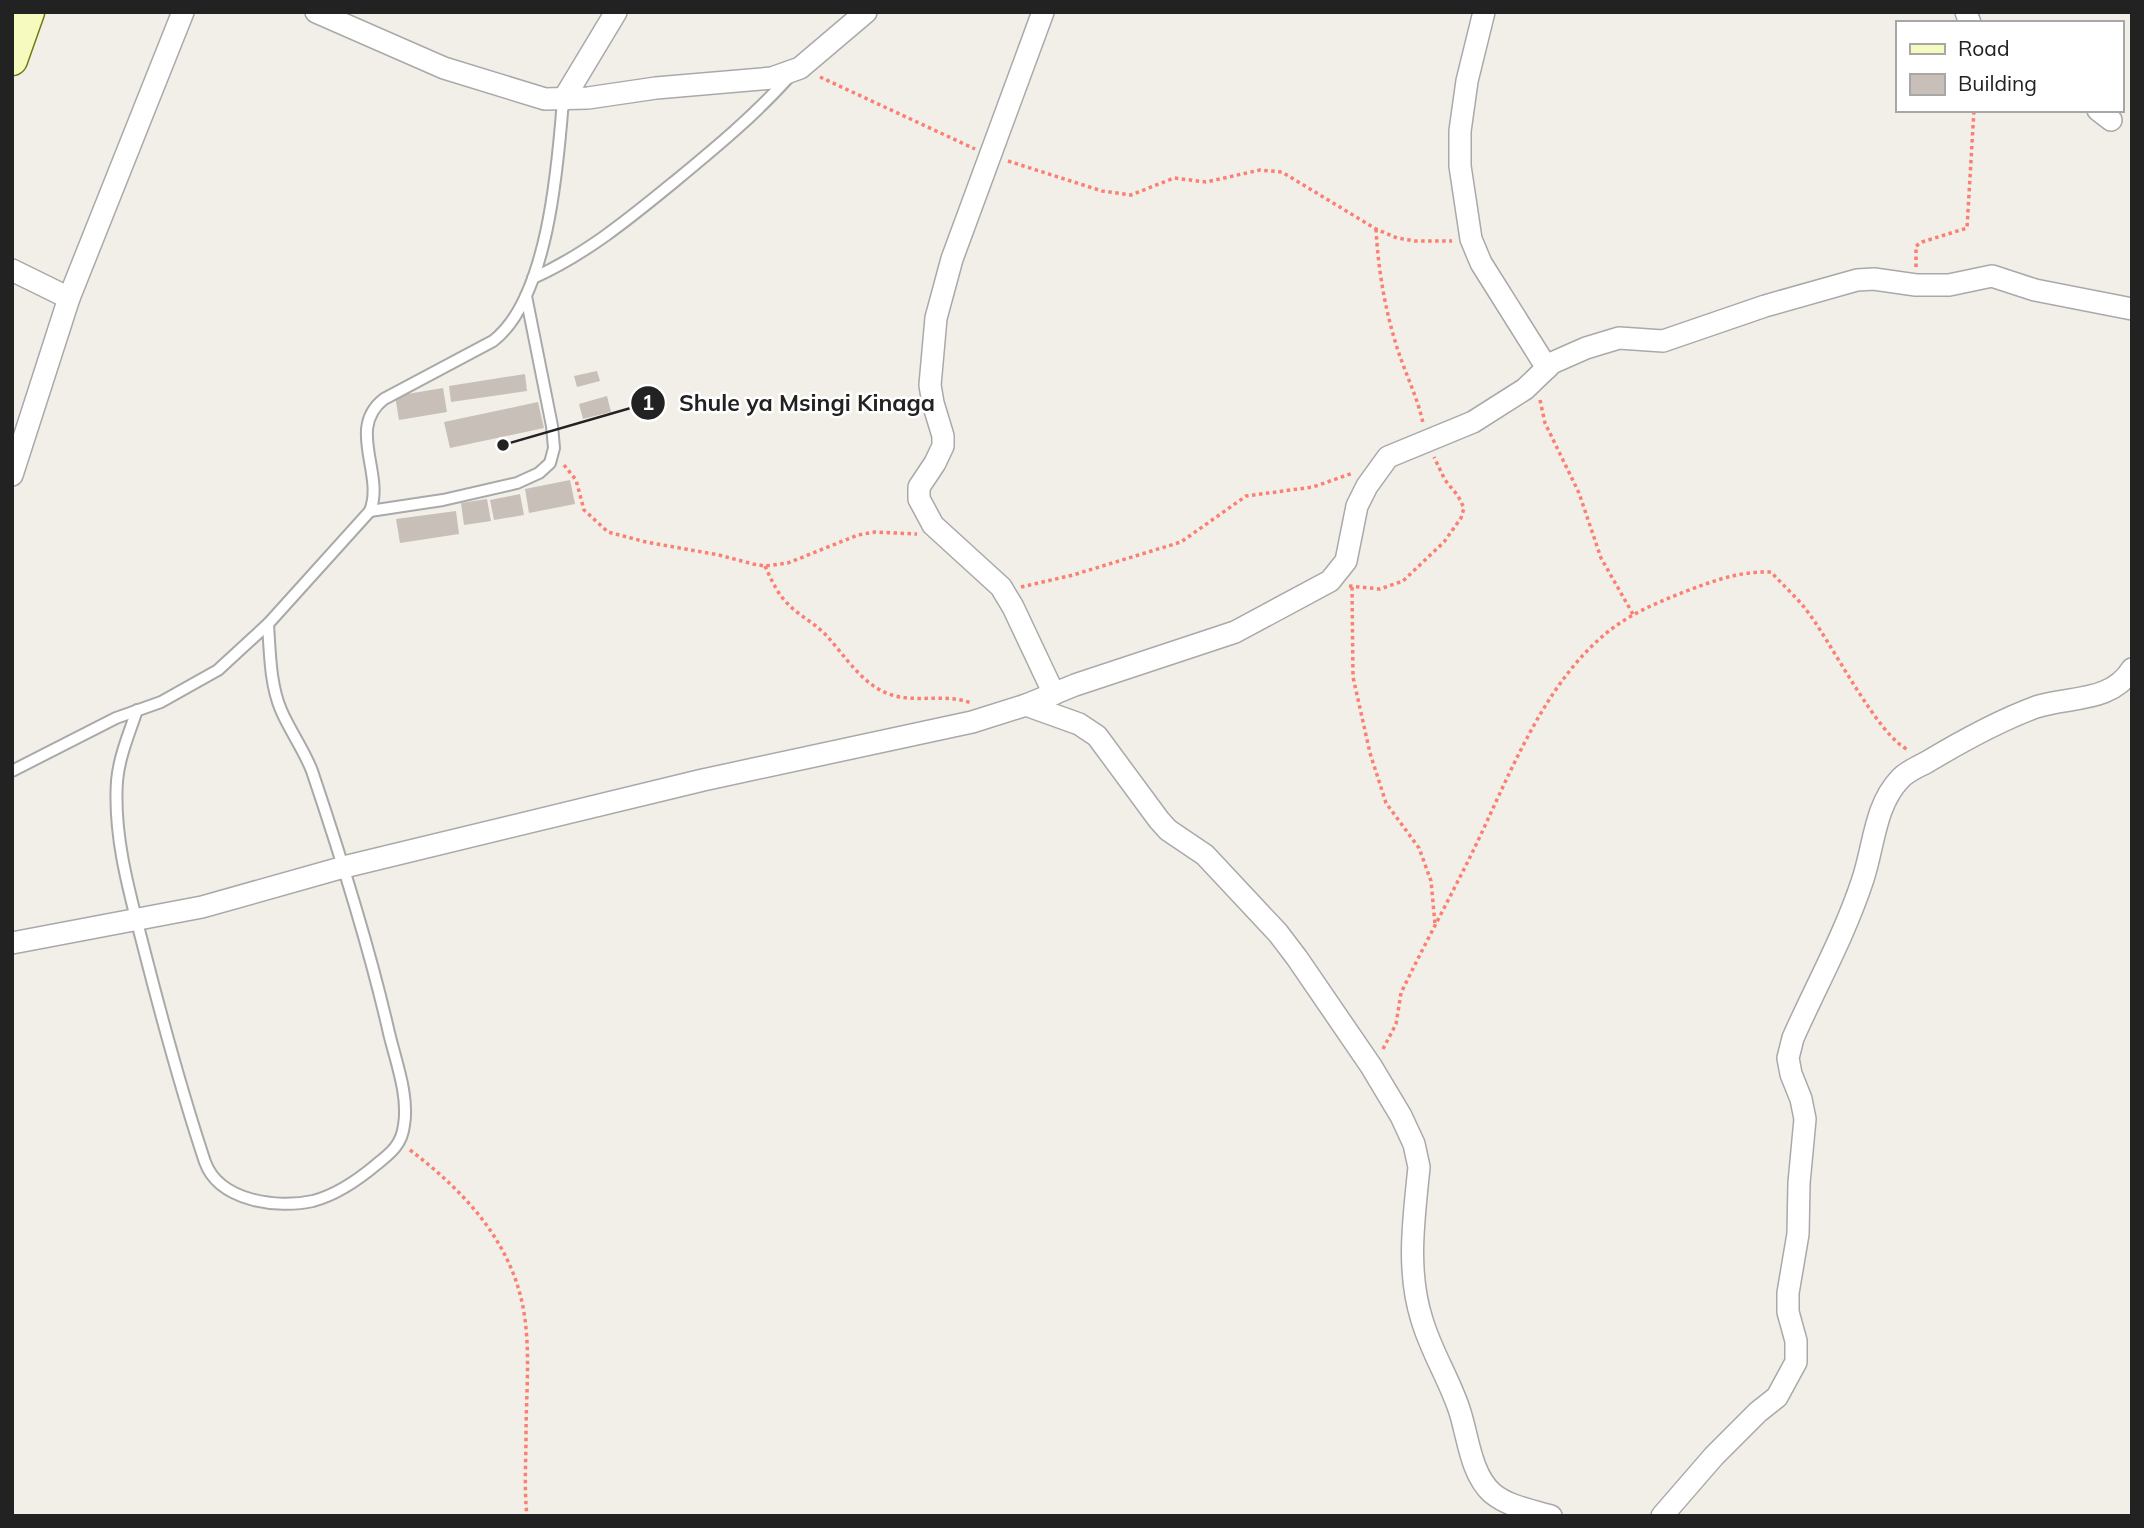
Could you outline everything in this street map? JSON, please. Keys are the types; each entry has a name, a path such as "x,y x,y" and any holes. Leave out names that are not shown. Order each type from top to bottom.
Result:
{"street":[{"path":"12,60 29,12"},
{"path":"12,475 69,298 183,12"},
{"path":"317,12 444,68 527,95 563,100 772,78 797,70 866,12"},
{"path":"563,100 616,12"},
{"path":"1043,12 952,259 936,318 930,385 943,446 919,487 919,499 933,525 1001,587 1018,616 1054,694"},
{"path":"1484,12 1467,81 1460,131 1460,166 1471,239 1481,263 1542,373"},
{"path":"12,270 69,298"},
{"path":"12,943 202,907 344,867 703,780 972,722 1235,632 1330,581 1346,561 1357,506 1367,486 1388,457 1474,422 1502,406 1561,357 1613,339 1663,341 1765,306 1857,280 1874,279 1916,285 1949,285 1992,276 2035,290 2132,309"},
{"path":"1661,1516 1714,1456 1777,1397 1793,1370 1796,1341 1788,1312 1788,1293 1798,1234 1799,1183 1805,1119 1788,1058 1793,1038 1863,882 1880,811 1889,792 1902,776 1974,735 2035,707 2057,701 2088,698 2110,690 2129,675 2132,669"},
{"path":"1026,705 1079,724 1097,736 1168,830 1205,855 1278,933 1371,1066 1401,1116 1417,1156 1419,1167 1412,1247 1415,1295 1422,1323 1459,1408 1478,1473 1491,1492 1510,1504 1551,1516"}],"lane":[{"path":"533,278 564,264 638,211 731,133 797,70"},
{"path":"12,771 116,718 161,702 218,670 268,625 370,511 373,498 367,423 370,414 384,399 494,341 505,332 526,296 545,234 558,159 563,100"},
{"path":"370,511 443,500 517,483 550,463 554,448 550,414 526,296"},
{"path":"137,710 119,764 119,834 136,919 183,1098 209,1172 224,1187 252,1199 293,1204 314,1200 344,1188 366,1173 401,1142 405,1122 403,1093 384,1011 344,867 310,766 280,707 270,660 268,625"}],"path":[{"path":"797,70 990,156 1102,191 1132,195 1174,178 1206,182 1269,170 1282,172 1376,229 1396,238 1415,241 1471,239"},
{"path":"1916,285 1916,246 1928,238 1967,228 1974,112"},
{"path":"1330,581 1352,587 1380,589 1403,581 1444,542 1461,518 1464,508 1445,480 1426,441 1422,418 1395,344 1379,268 1376,229"},
{"path":"1542,373 1545,423 1580,493 1601,558 1634,616"},
{"path":"554,448 561,463 576,480 584,510 608,532 646,542 765,566 788,563 866,533 945,536"},
{"path":"1001,587 1019,587 1073,575 1181,542 1246,496 1338,480 1388,457"},
{"path":"765,566 775,588 787,604 824,634 861,675 879,688 904,698 957,698 994,715"},
{"path":"1371,1066 1388,1042 1396,1024 1401,993 1520,753 1558,687 1588,651 1617,625 1666,599 1719,578 1751,572 1770,572 1805,608 1892,737 1903,748 1934,757"},
{"path":"1352,587 1353,677 1370,753 1386,803 1419,848 1431,881 1436,924"},
{"path":"401,1142 453,1184 470,1203 502,1248 514,1274 523,1308 527,1346 527,1516"}],"building":[{"path":"597,371 600,381 577,387 574,376"},
{"path":"525,374 527,391 451,402 449,386"},
{"path":"443,388 447,412 399,420 395,396"},
{"path":"607,396 611,412 583,419 579,404"},
{"path":"538,402 544,428 450,448 444,422"},
{"path":"570,480 575,504 529,513 525,489"},
{"path":"520,494 524,515 494,520 490,500"},
{"path":"487,499 491,521 464,525 461,503"},
{"path":"456,511 459,534 400,543 396,519"}],"place":[{"name":"Shule ya Msingi Kinaga","path":"503,445"}]}
